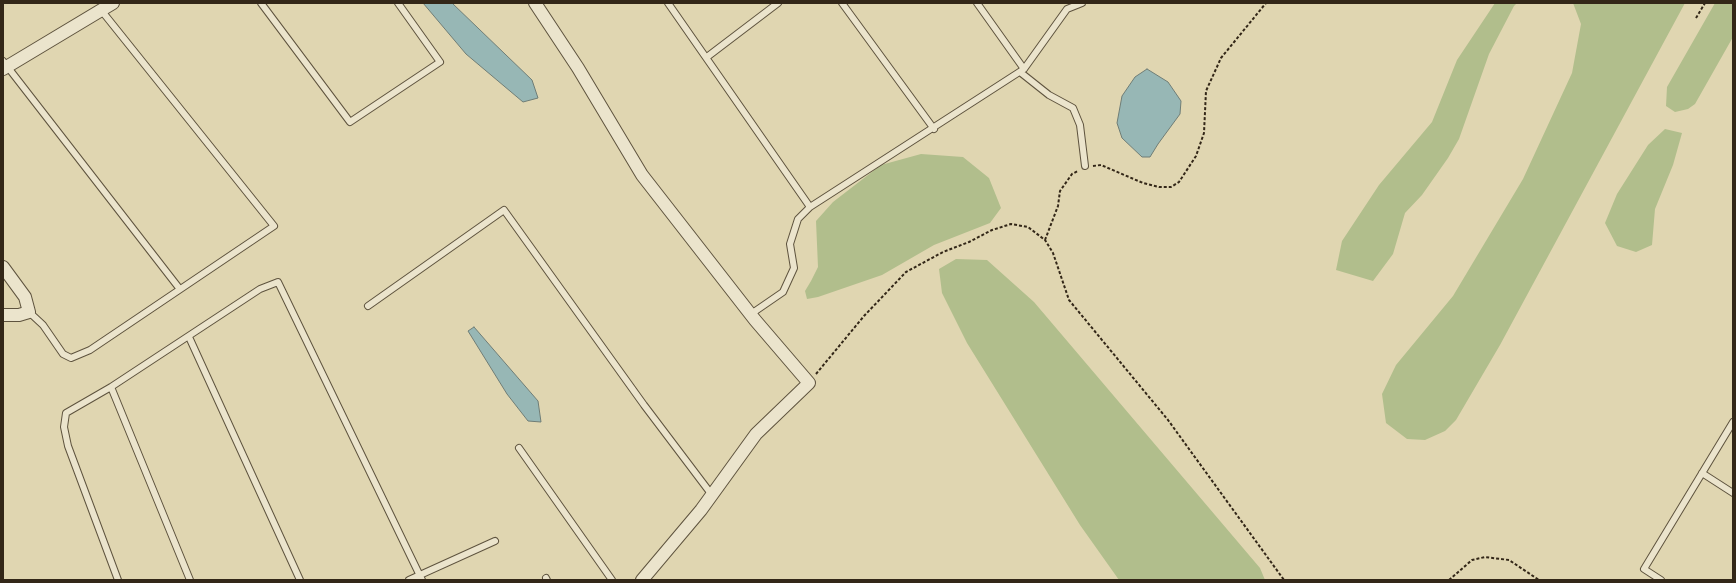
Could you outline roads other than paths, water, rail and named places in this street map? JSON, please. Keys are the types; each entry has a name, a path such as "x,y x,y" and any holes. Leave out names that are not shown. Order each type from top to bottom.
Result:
{"street":[{"path":"4,66 98,7 112,3"},
{"path":"535,3 578,68 642,175 751,314 808,383 756,434 701,510 642,580"},
{"path":"3,267 25,297 29,312 19,315 3,315"}],"lane":[{"path":"261,3 350,122 440,62 398,3"},
{"path":"668,3 707,57 810,208"},
{"path":"707,57 778,3"},
{"path":"842,3 934,129"},
{"path":"977,3 1022,71 1049,95 1073,108 1080,125 1085,166"},
{"path":"1062,3 1067,9"},
{"path":"751,314 783,292 794,268 790,244 798,219 810,208 1022,71 1067,9 1082,3"},
{"path":"29,312 43,325 64,354 71,358 90,350 179,288 274,226 98,7"},
{"path":"4,66 179,288"},
{"path":"368,306 504,210 644,404 712,495"},
{"path":"118,580 68,446 64,427 66,413 111,387 260,289 278,282 420,578"},
{"path":"189,337 300,580"},
{"path":"111,387 190,580"},
{"path":"1661,580 1644,569 1733,422"},
{"path":"519,448 612,580"},
{"path":"1702,473 1733,493"},
{"path":"409,580 420,578 495,541"}],"water":[{"path":"423,3 452,3 532,80 538,98 523,102 466,54"},
{"path":"1147,69 1168,82 1181,101 1180,114 1150,157 1142,157 1122,138 1117,123 1122,96 1135,77"},
{"path":"474,327 538,401 541,422 528,421 507,394 468,331"}]}
